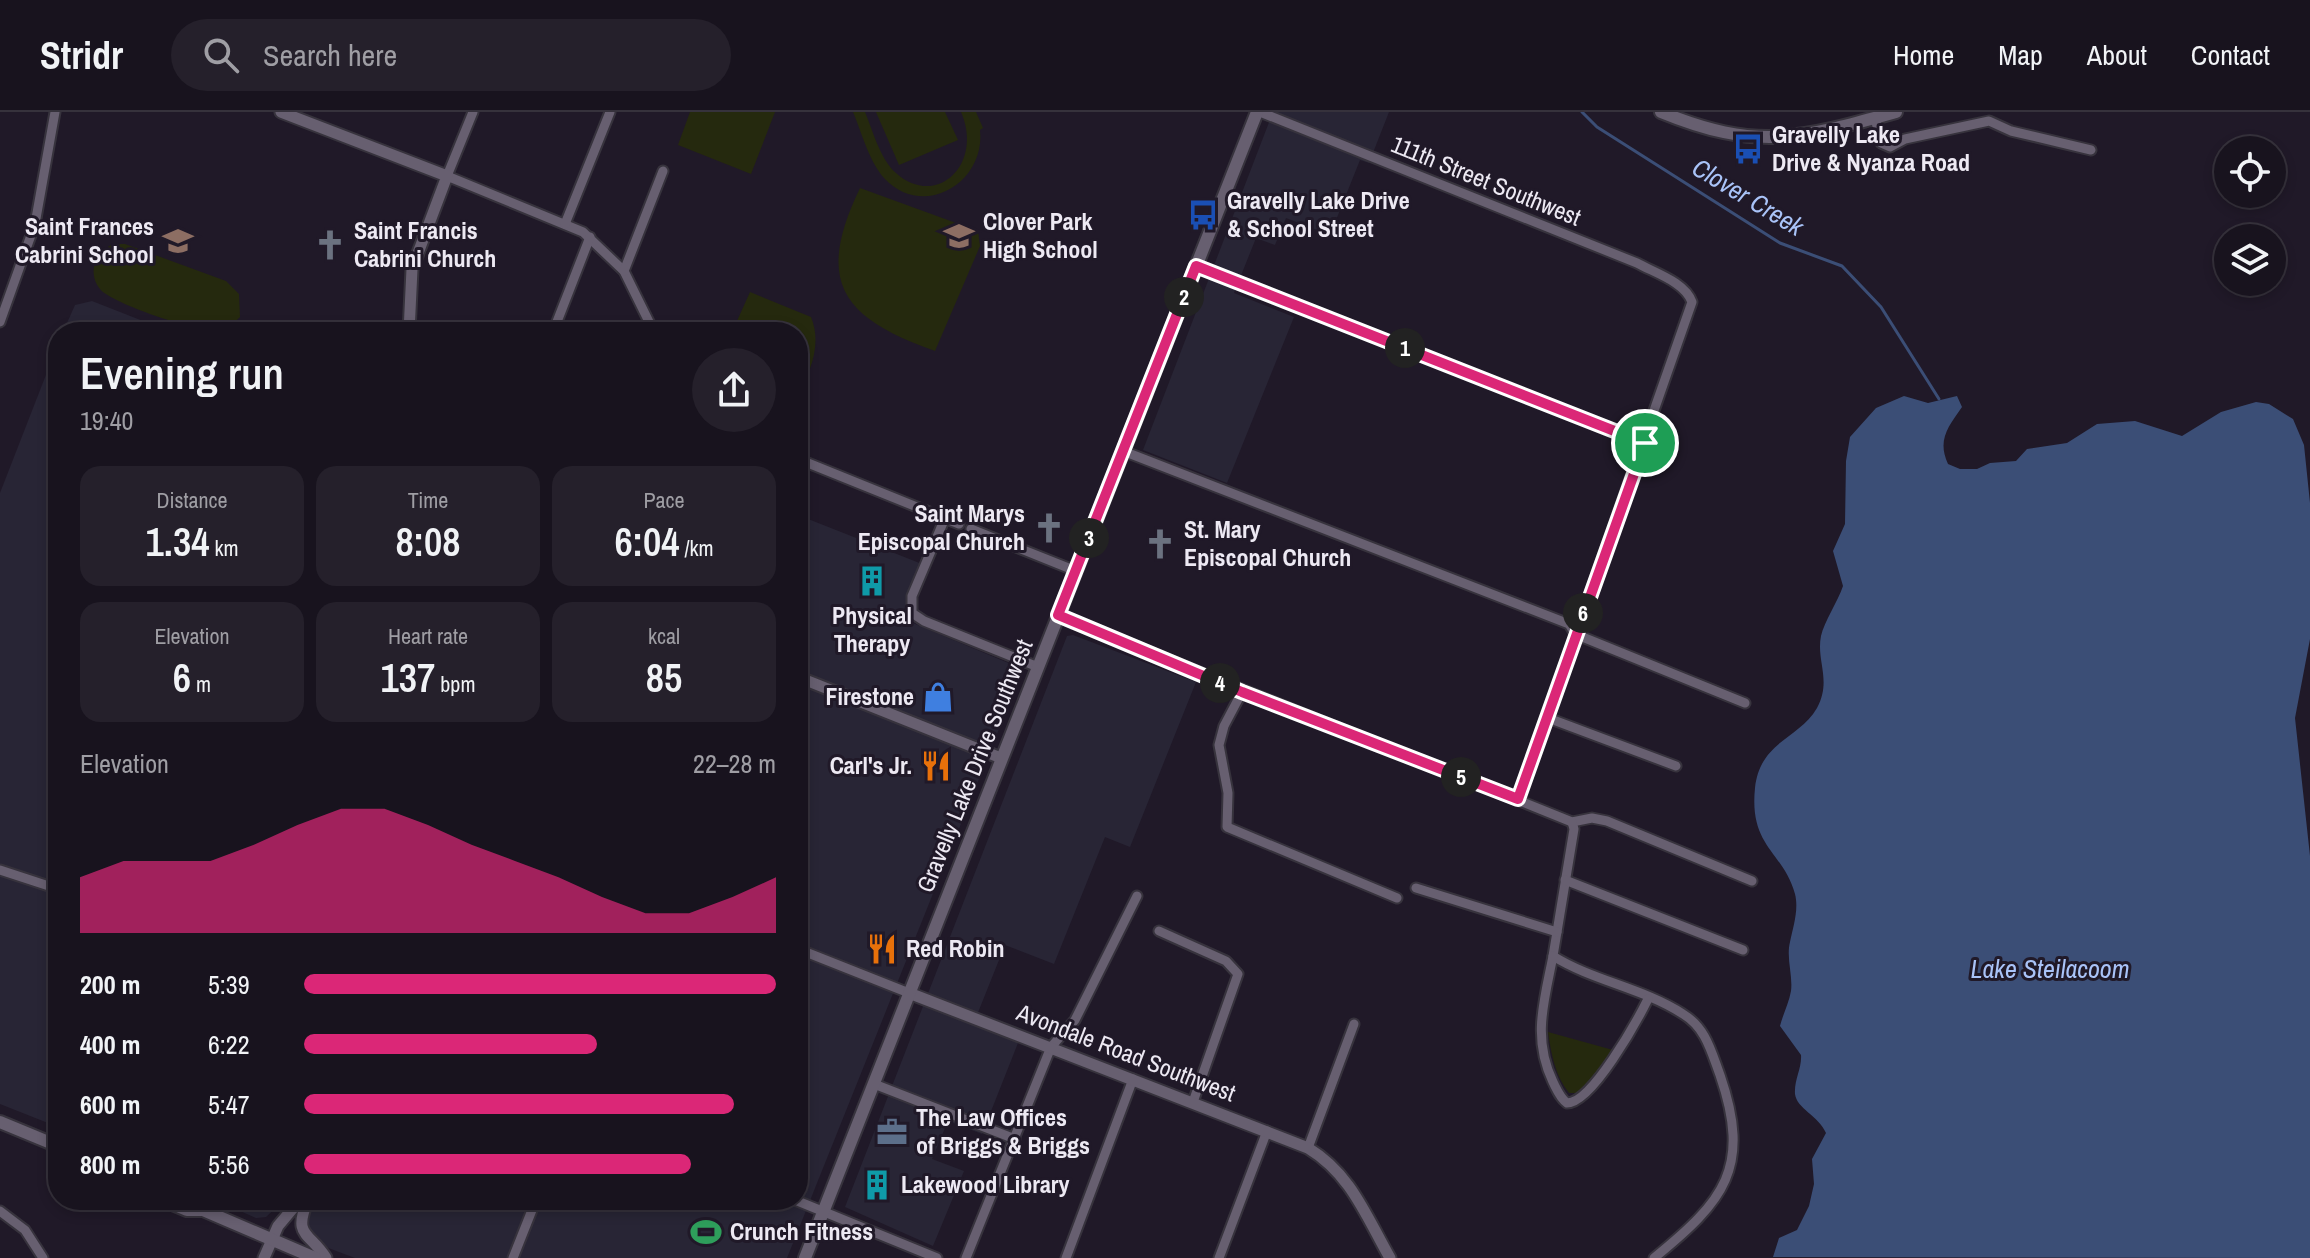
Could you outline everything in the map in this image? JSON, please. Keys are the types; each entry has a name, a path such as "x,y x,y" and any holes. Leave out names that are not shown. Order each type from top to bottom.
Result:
{"main road":[{"name":"Gravelly Lake Drive Southwest","path":"805,1258 1258,112"},
{"path":"1665,113 1715,131 1769,139 1896,112"},
{"path":"0,1122 48,1142"},
{"path":"209,1210 315,1258"}],"street":[{"path":"0,322 35,224 55,112"},
{"path":"281,112 447,176 590,237 624,271 649,322"},
{"path":"565,224 610,112"},
{"name":"111th Street Southwest","path":"1258,112 1637,263 1677,284 1691,297 1692,309 1645,443"},
{"path":"409,322 412,269 468,113"},
{"path":"1875,118 1881,143 1890,147 1905,139 1989,121 2011,131 2091,150"},
{"path":"624,271 663,171"},
{"path":"557,322 590,237"},
{"path":"1196,266 1645,443 1518,799"},
{"path":"1123,451 1569,624 1575,634 1745,703"},
{"path":"808,463 959,524"},
{"path":"945,518 912,596 912,613 921,620 1038,667"},
{"path":"971,529 1076,571"},
{"path":"1058,615 1242,692 1572,822 1592,818 1607,821 1752,881"},
{"path":"808,681 1001,758"},
{"path":"1242,692 1224,726 1219,745 1228,793 1227,827 1397,898"},
{"path":"1548,718 1676,766"},
{"path":"1572,822 1539,1038 1546,1067 1561,1098 1567,1103 1576,1102 1589,1090 1630,1035 1648,999"},
{"path":"0,870 48,886"},
{"path":"1565,880 1743,950"},
{"path":"1416,888 1557,932"},
{"path":"966,1258 1051,1047 1075,1020 1137,896"},
{"path":"1159,931 1226,961 1238,974 1193,1102"},
{"name":"Avondale Road Southwest","path":"808,953 1308,1148 1329,1162 1351,1187 1390,1258"},
{"path":"1553,956 1683,1014 1702,1030 1725,1089 1734,1136 1730,1165 1715,1202 1654,1258"},
{"path":"1308,1148 1354,1024"},
{"path":"1066,1258 1133,1079"},
{"path":"874,1084 1015,1139"},
{"path":"1219,1258 1267,1131"},
{"path":"808,1206 937,1258"},
{"path":"264,1258 278,1226 292,1210"},
{"path":"305,1210 301,1221 303,1233 326,1258"},
{"path":"513,1258 532,1210"},
{"path":"0,1211 25,1230 43,1258"}],"shaded area":[{"path":"1273,112 1389,112 1369,163 1360,160 1330,235 1286,218 1275,245 1256,238 1234,293 1294,317 1227,483 1143,450"},
{"path":"92,301 146,322 67,322 75,305"},
{"path":"48,370 48,1123 0,1104 0,493"},
{"path":"808,519 922,564 901,618 1023,669 808,1206"},
{"path":"1073,635 1196,682 1130,847 1105,837 1054,964 1005,945 973,1025 1018,1043 982,1134 948,1121 932,1159 964,1171 933,1246 845,1207 1067,636"},
{"path":"238,1210 273,1210 266,1217 256,1218"},
{"path":"312,1210 806,1210 787,1258 355,1258 323,1246 309,1234 306,1223"}],"green space":[{"path":"690,112 775,112 751,174 678,145"},
{"path":"853,112 865,112 881,153 890,167 911,183 926,186 940,183 952,176 961,164 966,149 966,131 961,112 976,112 983,128 980,130 979,149 963,179 934,195 917,196 901,191 885,179 866,147"},
{"path":"876,112 945,112 958,140 899,165"},
{"path":"860,188 978,231 980,246 935,351 878,325 859,310 846,293 839,273 839,249 846,221"},
{"path":"113,244 125,244 226,281 239,294 240,317 235,322 176,322 116,300 100,289 94,275 98,256"},
{"path":"750,292 811,317 815,347 808,373 808,322 736,322"},
{"path":"1548,1032 1613,1050 1581,1093 1569,1093 1560,1079"}],"water":[{"name":"Lake Steilacoom","path":"1904,396 1928,403 1957,396 1962,407 1949,427 1944,448 1948,464 1960,469 1977,469 1990,463 2016,461 2027,449 2067,443 2097,424 2135,421 2182,436 2221,412 2256,402 2269,404 2293,419 2304,445 2310,503 2310,639 2295,718 2310,856 2310,1258 1773,1257 1779,1238 1797,1230 1809,1206 1814,1184 1812,1159 1826,1133 1797,1099 1795,1089 1801,1055 1780,1026 1791,991 1789,948 1796,900 1790,880 1768,847 1757,823 1755,788 1764,760 1809,718 1821,698 1824,680 1821,636 1843,586 1833,551 1845,524 1846,461 1850,437 1876,408"}],"waterway":[{"name":"Clover Creek","path":"1582,112 1597,127 1780,243 1842,266 1881,307 1939,399"}],"place":[{"name":"Gravelly Lake Drive & Nyanza Road","path":"1748,149"},
{"name":"Gravelly Lake Drive & School Street","path":"1203,215"},
{"name":"Clover Park High School","path":"959,236"},
{"name":"Saint Frances Cabrini School","path":"178,241"},
{"name":"Saint Francis Cabrini Church","path":"330,245"},
{"name":"Saint Marys Episcopal Church","path":"1049,528"},
{"name":"St. Mary Episcopal Church","path":"1160,544"},
{"name":"Physical Therapy","path":"872,581"},
{"name":"Firestone","path":"938,697"},
{"name":"Carl's Jr.","path":"936,766"},
{"name":"Red Robin","path":"882,949"},
{"name":"The Law Offices of Briggs & Briggs","path":"892,1132"},
{"name":"Lakewood Library","path":"877,1185"},
{"name":"Crunch Fitness","path":"706,1232"}],"route":[{"path":"1196,266 1645,443 1518,799 1242,692 1058,615 1196,266"}]}
